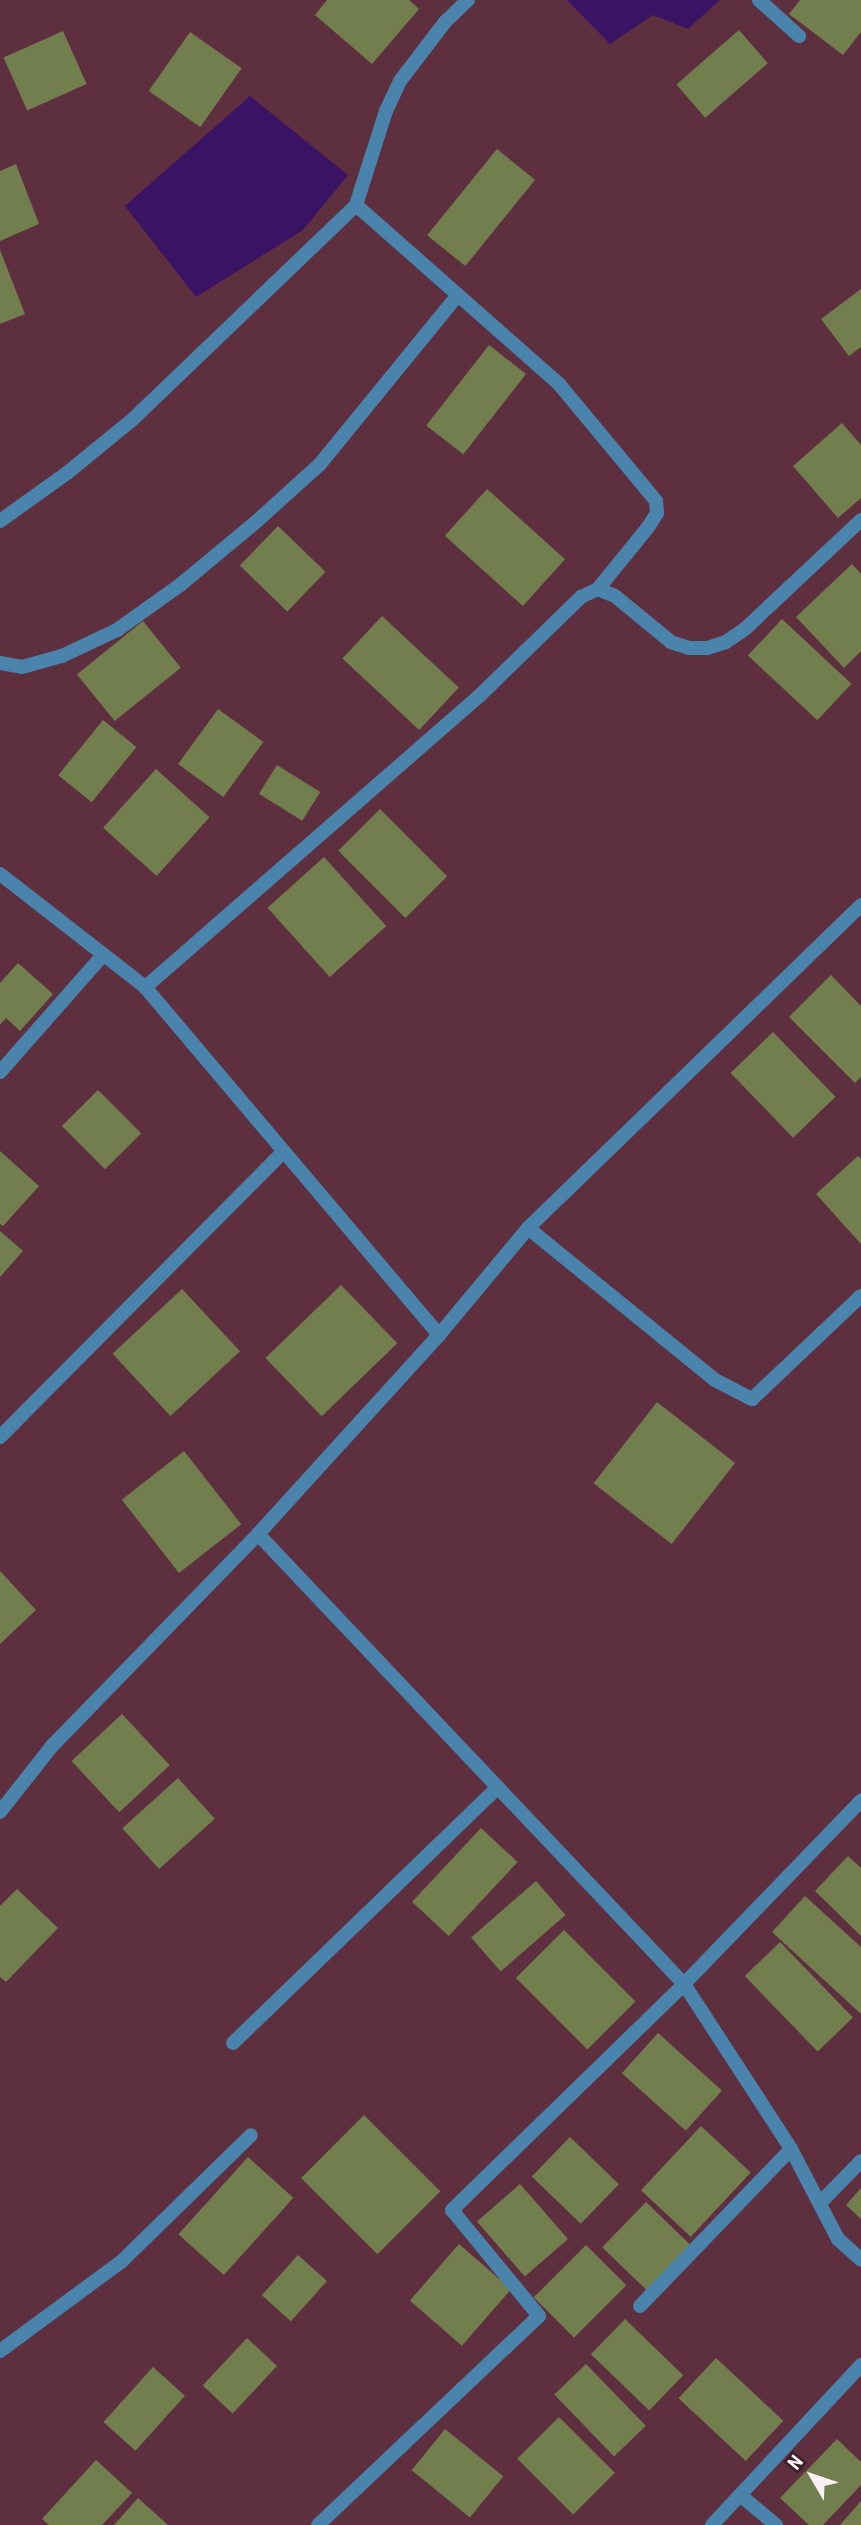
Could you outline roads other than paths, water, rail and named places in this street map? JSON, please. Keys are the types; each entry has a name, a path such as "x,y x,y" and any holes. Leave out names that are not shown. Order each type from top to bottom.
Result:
{"street":[{"path":"0,521 67,473 132,419 356,205 386,111 400,81 445,22 468,0"},
{"path":"759,0 799,36"},
{"path":"145,987 478,697 581,597 598,589 657,513 656,501 559,384 356,205"},
{"path":"0,663 22,667 62,656 117,630 180,584 257,521 320,464 458,295"},
{"path":"598,589 615,596 671,642 689,648 707,648 726,642 744,629 861,520"},
{"path":"0,874 145,987 439,1335"},
{"path":"0,1812 52,1746 258,1534 439,1335 528,1228 861,905"},
{"path":"0,1072 103,955"},
{"path":"3,1429 283,1152"},
{"path":"528,1228 715,1380 752,1399 861,1296"},
{"path":"258,1534 684,1984 791,2149 838,2239 861,2260"},
{"path":"233,2043 498,1787"},
{"path":"318,2525 539,2316 452,2210 684,1984 861,1801"},
{"path":"0,2351 122,2261 251,2135"},
{"path":"640,2306 791,2149"},
{"path":"821,2202 861,2161"},
{"path":"712,2525 861,2365"},
{"path":"740,2495 776,2525"}]}
